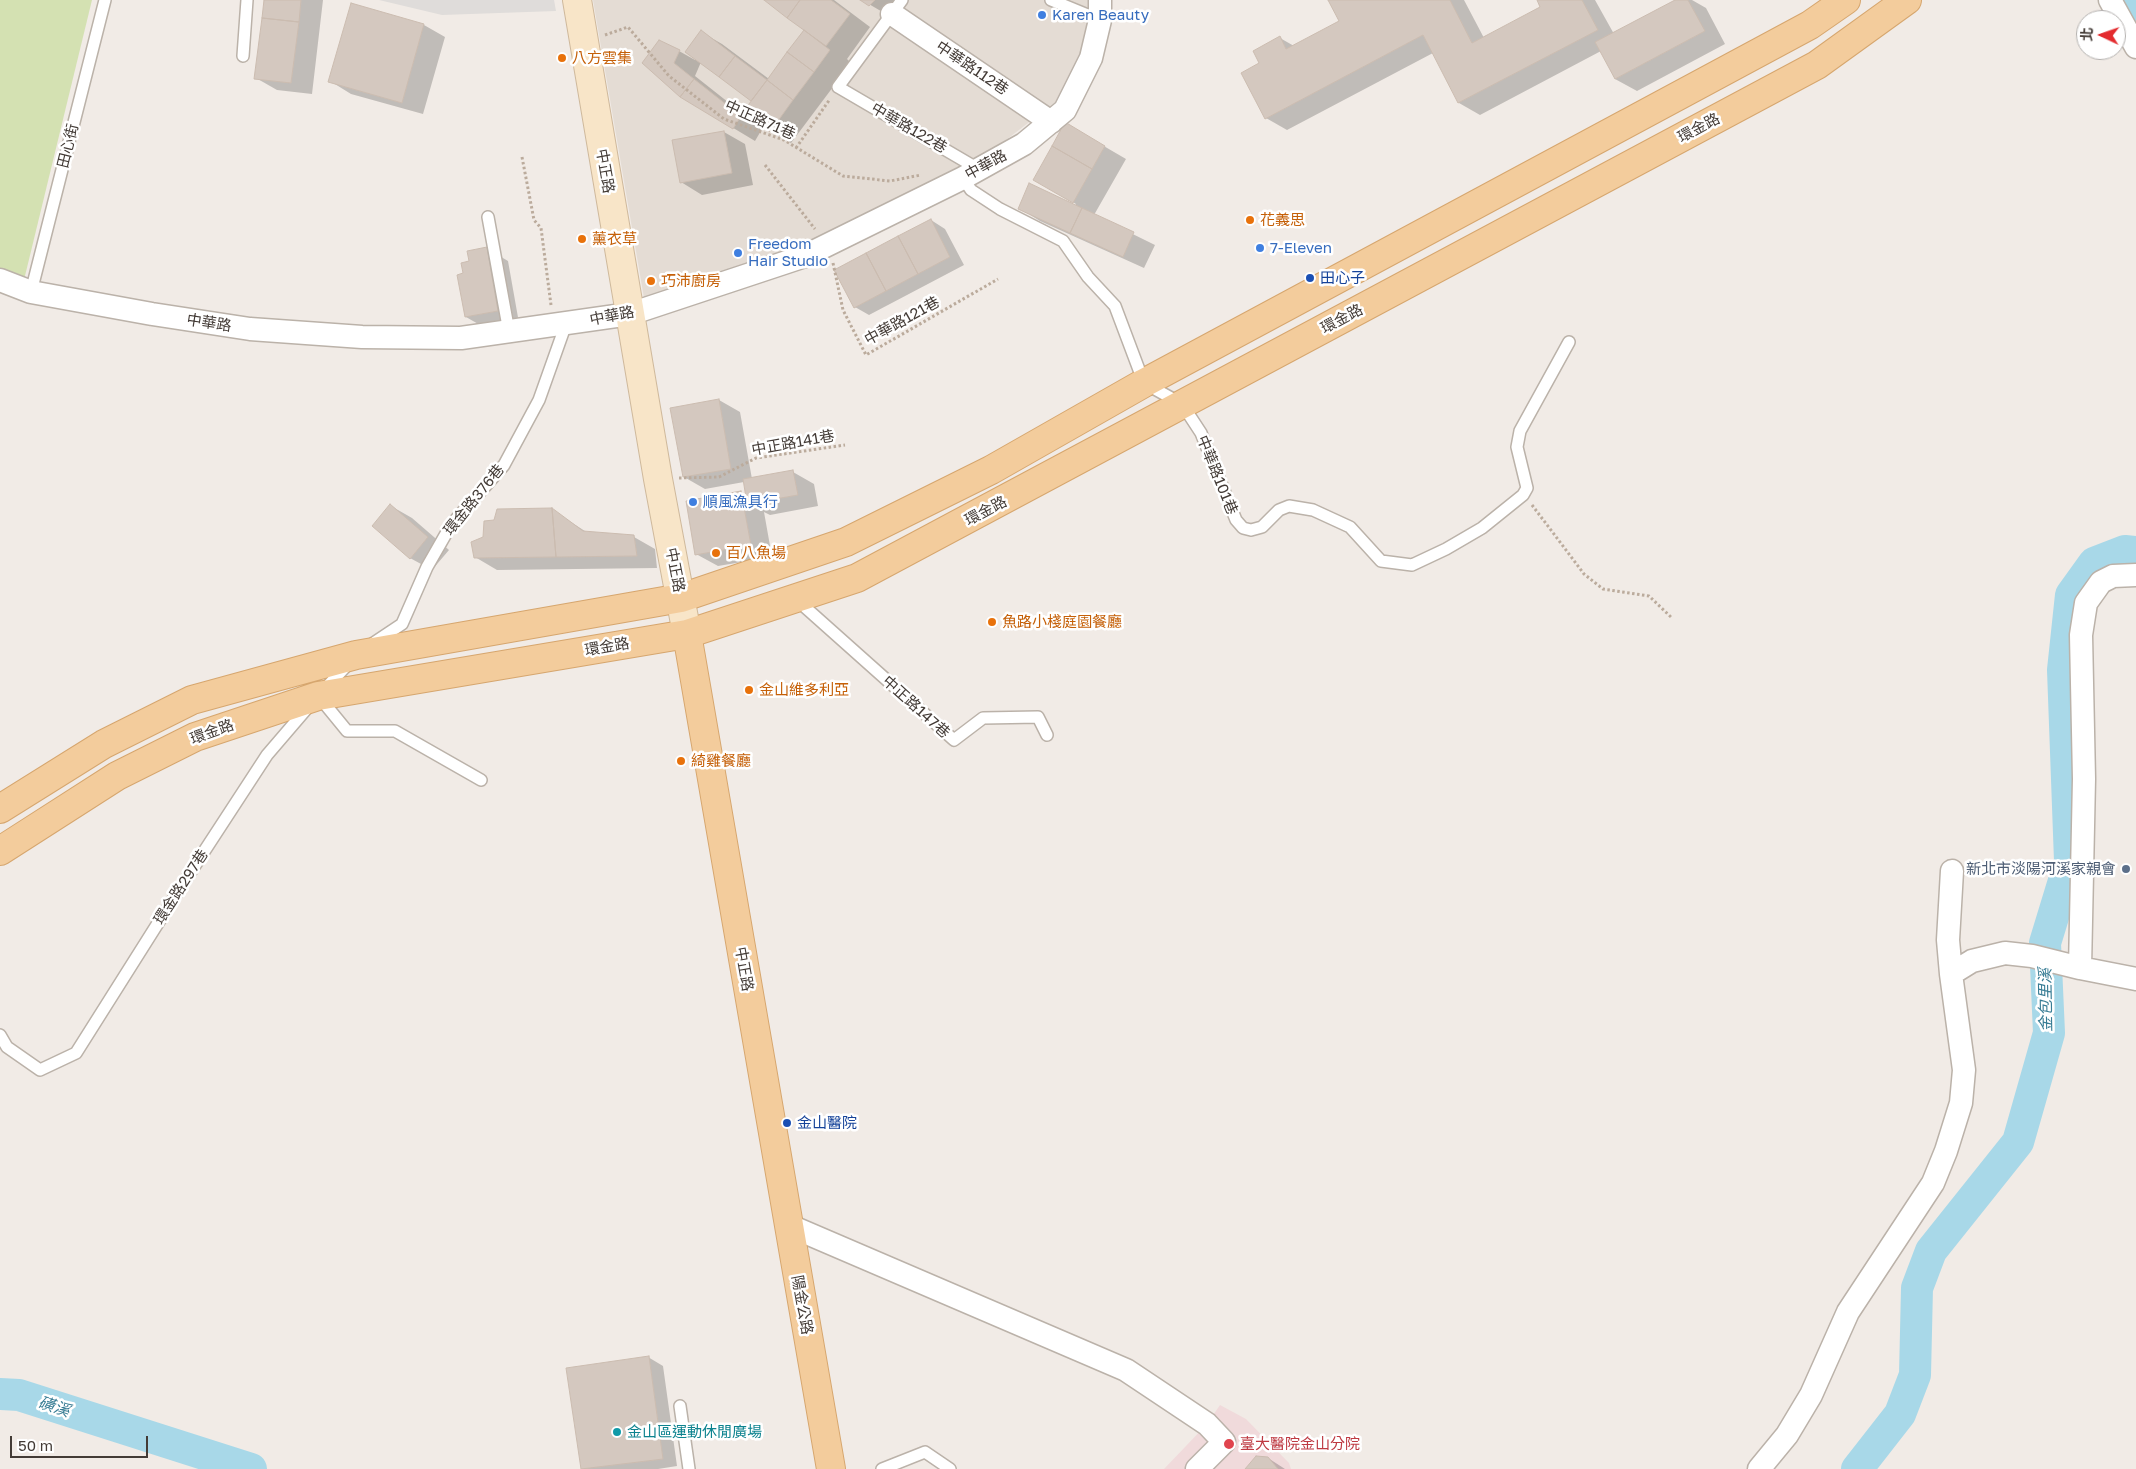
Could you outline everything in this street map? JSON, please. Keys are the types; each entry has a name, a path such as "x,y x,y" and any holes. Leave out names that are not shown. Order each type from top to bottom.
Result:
{"main road":[{"path":"0,809 104,744 192,700 356,655 680,598 846,542 991,470 1144,384 1810,25 1846,0"},
{"name":"環金路","path":"0,851 117,776 195,738 318,696 687,634 857,578 1817,65 1907,0"},
{"name":"中正路","path":"687,634 773,1140"},
{"name":"陽金公路","path":"773,1140 831,1469"}],"street":[{"name":"中正路","path":"577,0 658,479 687,634"},
{"path":"2110,0 2136,47"},
{"name":"中華路112巷","path":"897,7 1051,122"},
{"name":"中華路","path":"0,280 31,292 250,329 372,337 460,338 630,314 805,256 971,174 1024,144 1065,110 1091,58 1100,10"},
{"path":"2080,968 2084,779 2081,635 2086,603 2100,582 2113,576 2136,575"},
{"path":"1759,1469 1786,1435 1811,1395 1848,1312 1933,1183 1946,1151 1961,1103 1964,1070 1948,940 1952,870"},
{"path":"1951,974 1972,961 2005,953 2043,958 2080,968 2136,979"},
{"path":"788,1225 1126,1370 1207,1424 1224,1442 1197,1469"}],"lane":[{"name":"田心街","path":"31,292 106,0"},
{"path":"243,56 247,0"},
{"path":"1051,0 1100,10"},
{"path":"838,87 897,7"},
{"name":"中華路122巷","path":"838,87 946,150 971,174"},
{"path":"971,174 972,190 1000,209 1063,241 1088,277 1115,306 1144,384"},
{"path":"488,218 509,332"},
{"name":"環金路376巷","path":"356,655 402,624 427,567 451,525 504,465 539,400 559,325"},
{"path":"1523,495 1527,488 1517,446 1520,431 1569,342"},
{"name":"中華路101巷","path":"1144,384 1182,404 1201,433 1236,520 1242,528 1251,530 1262,527 1279,510 1289,506 1313,510 1350,527 1381,561 1412,565 1440,552 1482,528 1523,495"},
{"name":"中正路147巷","path":"795,598 954,740 983,718 1038,716 1047,735"},
{"name":"環金路297巷","path":"0,1035 7,1046 40,1070 76,1054 177,892 268,754 356,655"},
{"path":"318,696 347,731 395,731 481,780"},
{"path":"680,1406 689,1469"},
{"path":"882,1469 925,1452 950,1469"}],"path":[{"name":"中正路71巷","path":"584,44 628,27 669,76 724,119 784,140 843,176 890,181 928,174 946,150"},
{"path":"796,148 838,87"},
{"path":"522,157 534,220 541,228 559,325"},
{"path":"765,165 827,245"},
{"name":"中華路121巷","path":"827,245 835,270 843,310 866,355 998,279"},
{"name":"中正路141巷","path":"658,479 719,477 756,458 845,445"},
{"path":"1523,495 1584,574 1603,589 1649,596 1672,618"}],"shaded area":[{"path":"379,0 554,0 556,11 442,15"},
{"path":"593,0 1097,0 1071,90 1002,143 827,242 644,298"},
{"name":"臺大醫院金山分院","path":"1220,1405 1246,1419 1289,1463 1291,1469 1164,1469 1207,1424"}],"green space":[{"path":"0,0 92,0 24,280 0,270"}],"building":[{"path":"264,0 301,0 299,22 262,18"},
{"path":"764,0 800,0 787,18"},
{"path":"800,0 831,0 850,14 826,46 787,18"},
{"path":"860,0 875,0 869,6"},
{"path":"1328,0 1450,0 1472,43 1540,7 1537,0 1582,0 1598,30 1458,103 1423,35 1265,119 1241,73 1259,63 1253,51 1280,36 1286,49 1339,21"},
{"path":"1675,0 1688,0 1705,31 1615,79 1595,42"},
{"path":"351,3 424,24 402,103 328,82"},
{"path":"262,18 299,22 291,83 254,79"},
{"path":"701,30 735,56 719,77 685,52"},
{"path":"804,30 830,50 814,72 787,52"},
{"path":"659,40 680,50 674,63 694,79 680,97 642,63"},
{"path":"787,52 814,72 793,100 767,80"},
{"path":"735,56 767,80 751,101 719,77"},
{"path":"694,79 741,116 733,129 680,97"},
{"path":"767,80 793,100 770,132 743,112"},
{"path":"1065,122 1105,146 1092,169 1052,146"},
{"path":"724,131 732,173 680,183 672,140"},
{"path":"1052,146 1092,169 1073,203 1033,180"},
{"path":"1029,183 1082,208 1070,233 1018,209"},
{"path":"1082,208 1134,232 1123,257 1070,233"},
{"path":"931,219 950,257 918,274 898,236"},
{"path":"898,236 918,274 886,291 866,253"},
{"path":"487,247 498,311 465,317 457,275 463,273 461,263 469,261 467,251"},
{"path":"866,253 886,291 854,308 834,270"},
{"path":"719,399 731,469 683,477 670,408"},
{"path":"793,470 798,495 747,504 743,479"},
{"path":"741,491 751,545 695,555 686,501"},
{"path":"390,504 428,537 410,559 372,526"},
{"path":"552,508 583,531 634,535 637,556 556,557"},
{"path":"552,508 556,557 474,558 471,542 483,537 484,521 494,520 497,509"},
{"name":"金山區運動休閒廣場","path":"649,1356 663,1459 581,1469 566,1368"},
{"path":"1256,1456 1268,1457 1278,1469 1245,1469"}],"waterway":[{"path":"2126,0 2136,18"},
{"name":"金包里溪","path":"1857,1469 1900,1414 1915,1375 1917,1288 1931,1251 2018,1142 2049,1033 2045,943 2070,861 2063,670 2071,595 2094,563 2125,551 2136,552"},
{"name":"磺溪","path":"0,1394 19,1395 251,1469"}],"place":[{"name":"Karen Beauty","path":"1042,15"},
{"name":"八方雲集","path":"562,58"},
{"name":"花義思","path":"1250,220"},
{"name":"薰衣草","path":"582,239"},
{"name":"7-Eleven","path":"1260,248"},
{"name":"Freedom Hair Studio","path":"738,253"},
{"name":"田心子","path":"1310,278"},
{"name":"巧沛廚房","path":"651,281"},
{"name":"順風漁具行","path":"693,502"},
{"name":"百八魚場","path":"716,553"},
{"name":"魚路小棧庭園餐廳","path":"992,622"},
{"name":"金山維多利亞","path":"749,690"},
{"name":"綺雞餐廳","path":"681,761"},
{"name":"新北市淡陽河溪家親會","path":"2126,869"},
{"name":"金山醫院","path":"787,1123"},
{"name":"金山區運動休閒廣場","path":"617,1432"},
{"name":"臺大醫院金山分院","path":"1229,1444"}]}
